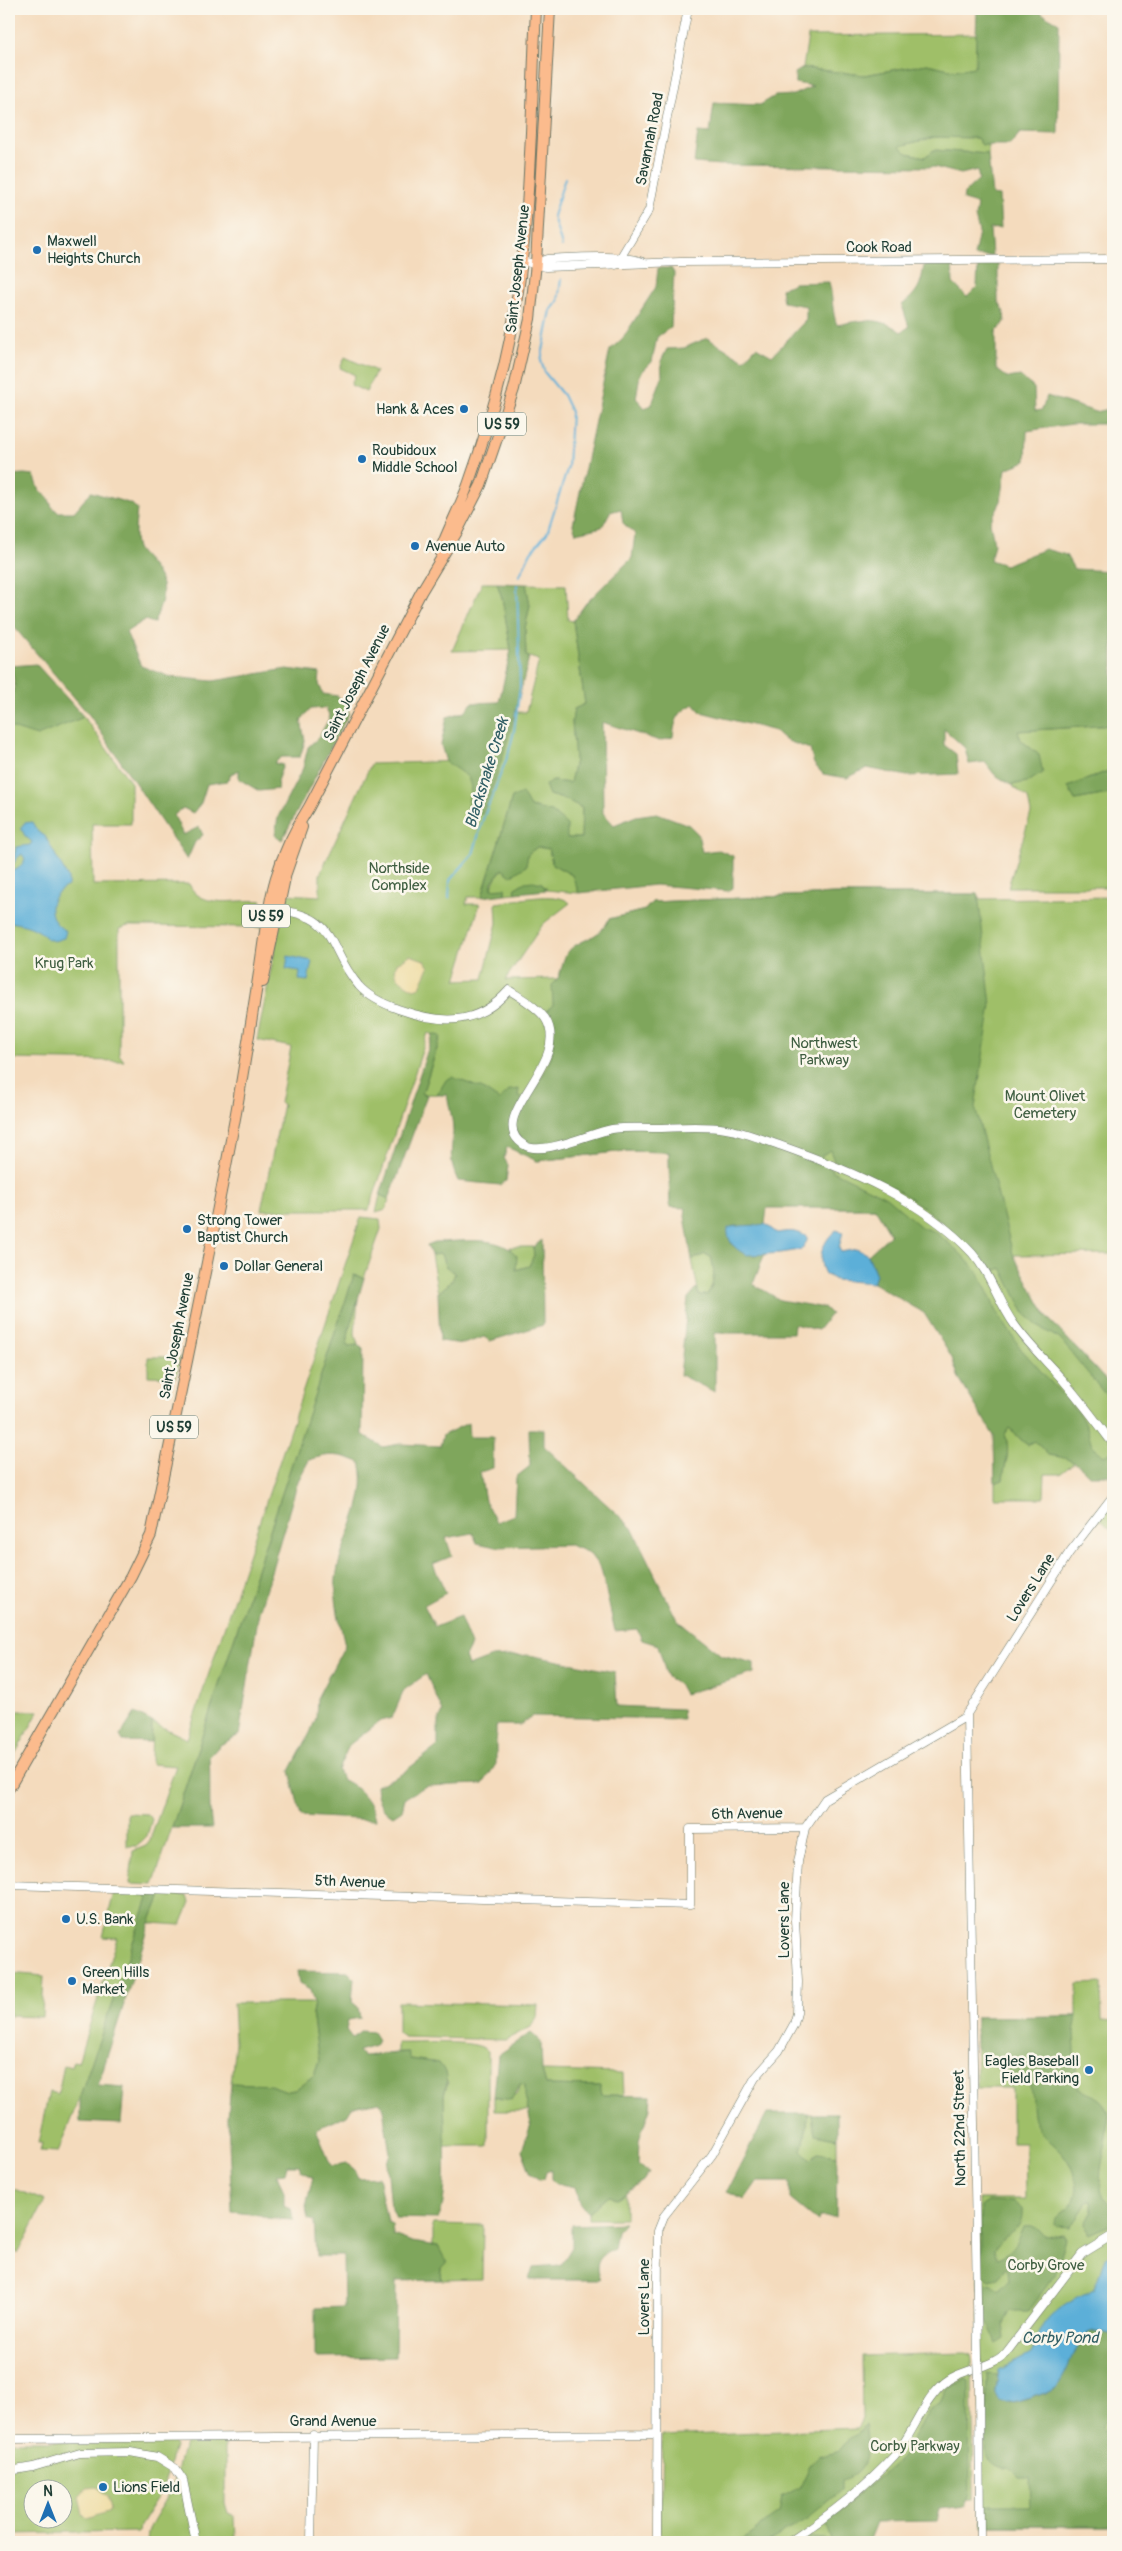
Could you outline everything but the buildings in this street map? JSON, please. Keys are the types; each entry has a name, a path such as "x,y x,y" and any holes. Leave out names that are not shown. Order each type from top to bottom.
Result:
{"main road":[{"name":"Saint Joseph Avenue","path":"9,1788 131,1576 150,1535 225,1172 250,1034 267,909 275,875 285,848 310,807 431,573 467,487 500,378 516,305 522,261 536,9"},
{"name":"Saint Joseph Avenue","path":"431,573 457,532 481,485 516,380 530,319 536,263 550,9"},
{"path":"500,378 516,380"},
{"name":"Saint Joseph Avenue","path":"250,1034 286,873 310,807"}],"street":[{"name":"Savannah Road","path":"617,262 649,210 688,9"},
{"name":"Cook Road","path":"522,261 536,263 547,259 617,262 637,259 645,263 1113,259"},
{"path":"267,909 301,913 323,926 359,986 369,995 422,1018 449,1021 480,1013 509,990 540,1013 549,1029 548,1051 540,1073 517,1106 512,1123 518,1141 525,1147 540,1149 615,1128 726,1129 809,1156 877,1186 915,1208 943,1228 972,1254 984,1269 1013,1324 1082,1402 1113,1444"},
{"name":"Lovers Lane","path":"657,2542 658,2231 664,2216 712,2155 755,2078 779,2051 794,2024 797,2013 798,1982 796,1920 798,1862 805,1828 825,1799 960,1722 968,1713 1069,1552 1113,1496"},
{"name":"North 22nd Street","path":"968,1713 980,2542"},
{"name":"6th Avenue","path":"690,1905 690,1829 805,1828"},
{"name":"5th Avenue","path":"9,1885 690,1905"},
{"path":"789,2542 842,2504 896,2454 932,2396 943,2384 956,2375 993,2362 1006,2353 1082,2254 1113,2235"},
{"name":"Grand Avenue","path":"9,2439 313,2435 657,2434"},
{"path":"311,2542 313,2435"},
{"path":"9,2472 80,2453 143,2454 157,2457 175,2468 185,2487 196,2542"}],"green space":[{"path":"977,9 1038,9 1041,13 1059,23 1058,134 1020,133 1010,145 982,145 977,138 935,137 900,146 907,153 925,157 934,150 988,154 992,195 999,196 1001,228 990,229 992,256 974,256 979,232 975,217 977,204 963,200 964,193 979,179 977,170 961,174 934,167 720,165 694,163 698,132 710,133 714,103 760,105 775,96 793,95 813,86 795,83 795,73 803,68 864,75 927,64 954,70 975,67"},
{"path":"977,34 975,68 954,70 927,64 864,75 803,68 808,36"},
{"path":"935,137 977,138 982,145 988,145 988,154 934,150 925,157 907,153 899,146"},
{"path":"998,263 998,301 1004,312 1005,322 996,332 996,369 1008,378 1020,376 1034,388 1035,411 1042,410 1047,396 1096,412 1113,408 1113,424 1072,424 1027,431 1026,461 1006,469 1001,501 990,522 994,544 990,560 1005,565 1045,549 1066,555 1074,569 1113,571 1113,725 1018,731 1021,740 1039,755 1043,773 1027,782 1011,785 994,774 985,762 969,764 965,748 944,729 944,745 956,754 958,774 907,776 867,768 847,778 823,774 814,764 810,749 785,740 775,731 701,712 694,704 684,710 678,717 673,737 660,741 602,722 603,813 614,825 636,816 657,813 689,825 698,834 702,852 719,850 733,856 733,888 728,891 655,885 579,893 572,875 552,864 549,849 537,847 528,854 526,866 511,876 502,869 492,882 492,889 505,888 505,894 482,897 512,798 522,793 530,807 552,812 567,825 567,838 581,838 582,808 567,800 549,795 545,785 553,781 570,783 575,760 572,722 574,709 585,704 573,621 586,603 632,558 635,534 623,523 621,509 610,512 602,527 576,533 573,525 610,350 623,338 656,287 658,268 671,268 674,273 671,327 657,337 652,362 640,374 636,398 645,408 652,404 662,377 661,361 667,349 684,348 707,338 744,360 756,347 772,356 806,320 806,306 783,302 781,289 794,283 829,282 837,325 862,321 878,321 886,323 901,332 909,327 902,305 918,288 924,265 952,264 953,283 967,297 977,287 978,264"},
{"path":"345,357 376,371 366,392 351,385 355,375 340,368"},
{"path":"9,475 34,475 40,491 48,497 52,507 58,512 74,512 91,492 132,504 137,509 135,534 137,548 160,578 163,592 154,623 145,620 126,632 141,666 171,677 213,681 287,669 320,673 319,684 323,694 338,696 346,704 349,713 282,840 275,835 278,817 303,768 308,747 318,738 330,717 326,708 311,709 301,720 305,741 300,757 282,757 274,763 283,765 277,781 278,789 259,791 239,779 239,770 231,774 227,781 207,784 201,803 193,813 183,808 174,815 183,835 199,827 203,835 195,842 187,860 90,716 9,621"},
{"path":"482,583 497,583 502,598 511,650 452,651"},
{"path":"497,583 526,584 530,605 525,628 526,656 529,657 508,737 490,795 482,814 470,814 467,808 471,787 468,777 446,762 441,745 447,717 465,712 472,703 499,702 511,650 502,598"},
{"path":"526,584 566,585 568,620 573,621 585,704 574,709 572,722 575,760 570,783 553,781 549,795 567,800 582,808 581,838 567,838 551,812 530,807 512,798 482,897 468,897 466,904 480,904 456,980 483,979 497,923 496,903 524,899 555,897 570,903 543,924 505,980 559,979 567,953 604,930 609,919 645,910 652,902 835,894 978,894 980,899 1113,897 1113,1254 1013,1255 1047,1317 1113,1388 1113,1481 1108,1475 971,1370 875,1208 670,1207 669,1152 625,1151 537,1161 466,1095 422,1094 441,1037 428,1033 369,1210 261,1210 283,1104 280,1103 291,1047 257,1040 286,894 320,896 320,874 371,764 458,761 457,713 526,712 539,660 526,656 525,628 530,605"},
{"path":"36,664 84,717 37,736 9,727 9,700 15,686 11,666"},
{"name":"Krug Park","path":"84,717 131,783 131,824 92,824 93,885 189,884 202,898 221,901 262,901 261,927 128,926 119,929 119,1054 124,1061 9,1059 9,718"},
{"path":"1113,725 1113,769 1068,787 1075,800 1113,793 1113,887 1008,887 1031,813 1028,798 1011,785 1027,782 1039,755 1021,740 1017,731"},
{"path":"1113,769 1113,793 1075,800 1068,787"},
{"path":"537,847 549,849 552,864 572,875 579,893 546,890 546,887 515,888 516,893 505,894 505,889 492,890 497,875"},
{"path":"525,882 542,883 546,890 516,893 515,888"},
{"name":"Northwest Parkway","path":"835,894 978,894 991,1005 975,1107 1013,1254 1047,1317 1113,1388 1113,1404 1060,1339 1039,1327 1025,1314 1002,1268 990,1273 967,1246 941,1221 912,1199 870,1175 834,1161 830,1150 821,1156 833,1171 886,1197 921,1227 935,1232 958,1251 978,1272 998,1314 1021,1349 1076,1410 1086,1424 1092,1446 1104,1456 1111,1452 1113,1454 1113,1481 1108,1475 1089,1475 1070,1460 1048,1455 1035,1441 1028,1445 1009,1428 1005,1434 1008,1452 1003,1480 995,1483 994,1436 959,1379 952,1358 924,1313 873,1283 876,1275 868,1255 891,1234 875,1208 767,1208 765,1224 753,1227 733,1226 728,1233 732,1245 753,1255 765,1253 753,1284 780,1300 825,1308 831,1314 818,1330 794,1324 793,1333 715,1333 715,1392 680,1375 688,1298 697,1288 699,1295 707,1295 712,1286 714,1271 711,1257 705,1254 692,1260 685,1216 686,1208 670,1207 669,1152 625,1151 537,1161 507,1147 504,1158 508,1165 506,1181 500,1185 458,1181 452,1161 453,1126 447,1095 437,1095 446,1080 452,1077 483,1089 499,1100 510,1090 519,1089 518,1097 528,1098 542,1077 551,1057 553,1035 546,1011 553,1005 552,985 560,974 567,953 577,944 600,931 609,919 645,910 652,902"},
{"path":"433,1034 441,1036 422,1094 427,1095 389,1199 380,1195"},
{"path":"380,1195 389,1199 386,1210 376,1213"},
{"path":"361,1217 380,1219 381,1229 364,1278 354,1275 153,1885 130,1884 133,1851 146,1846 150,1840 176,1766 151,1764 152,1722 187,1739"},
{"path":"542,1240 543,1325 490,1341 484,1337 463,1344 440,1341 438,1293 452,1281 455,1273 445,1266 441,1254 431,1255 427,1245 435,1242 479,1241 501,1245 510,1249 517,1256 516,1270 529,1266 534,1255 533,1247"},
{"path":"510,1247 533,1247 534,1255 529,1266 515,1270"},
{"path":"441,1254 445,1266 456,1273 452,1281 438,1293 431,1255"},
{"path":"705,1254 711,1257 714,1271 713,1281 707,1295 699,1295 692,1260"},
{"path":"354,1275 364,1278 349,1330 347,1346 358,1345 363,1349 362,1434 383,1447 400,1444 440,1446 443,1435 468,1423 469,1437 493,1437 493,1468 480,1472 485,1501 496,1522 514,1515 516,1477 530,1466 529,1429 544,1429 544,1446 632,1528 677,1620 721,1655 754,1663 754,1673 684,1694 679,1685 667,1677 658,1645 642,1640 637,1629 615,1631 601,1569 589,1553 570,1545 496,1547 477,1543 473,1533 446,1538 452,1556 433,1564 446,1593 424,1605 435,1627 460,1617 471,1645 465,1657 468,1666 492,1657 529,1655 615,1672 617,1706 682,1709 683,1719 532,1716 520,1725 496,1725 496,1764 483,1784 426,1786 405,1798 402,1810 393,1816 380,1804 376,1786 400,1775 438,1746 438,1722 443,1712 426,1674 404,1690 392,1718 380,1721 349,1745 338,1770 342,1780 359,1790 368,1801 375,1820 301,1816 290,1771 316,1718 317,1698 345,1645 339,1621 336,1579 343,1550 358,1506 362,1477 360,1462 334,1455 316,1458 309,1460 298,1481 259,1612 239,1735 220,1745 209,1757 212,1828 172,1828"},
{"path":"358,1299 355,1333 358,1345 347,1346 349,1330"},
{"path":"148,1357 180,1357 176,1377 148,1376"},
{"path":"1009,1428 1028,1445 1035,1440 1048,1455 1065,1457 1075,1462 1060,1474 1045,1474 1044,1498 995,1498 995,1483 1003,1479 1008,1452 1005,1434"},
{"path":"1113,1499 1113,1531 1097,1518"},
{"path":"9,1711 39,1711 9,1765"},
{"path":"135,1713 152,1722 151,1742 123,1741 120,1736"},
{"path":"127,1813 147,1814 152,1819 147,1836 137,1846 127,1846"},
{"path":"114,1892 150,1893 80,2096 58,2152 40,2151 42,2143 38,2143 49,2092 58,2094 64,2065 71,2067 73,2061 78,2062 117,1938 103,1937"},
{"path":"150,1893 162,1893 150,1923 98,2085 124,2087 121,2124 80,2122 80,2096"},
{"path":"162,1893 188,1896 190,1903 181,1925 150,1923"},
{"path":"297,1971 348,1972 354,1978 352,2002 358,2007 360,2018 348,2020 346,2030 352,2038 360,2031 373,2032 378,2040 375,2046 358,2051 362,2056 408,2052 410,2059 439,2063 446,2074 447,2082 444,2094 445,2178 442,2209 438,2219 395,2218 391,2209 387,2163 390,2153 383,2109 380,2102 352,2107 347,2115 316,2129 331,2166 346,2163 354,2169 358,2178 378,2177 387,2222 392,2224 393,2235 412,2242 438,2246 447,2263 442,2268 441,2280 396,2281 395,2357 317,2358 315,2356 315,2308 344,2307 343,2256 316,2256 314,2221 308,2219 307,2202 313,2177 301,2171 299,2165 287,2165 285,2173 277,2174 284,2193 284,2205 291,2208 293,2220 232,2212 228,2118 231,2083 270,2085 287,2091 295,2090 314,2075 319,2060 312,2013 314,2003 310,1990 299,1984"},
{"path":"9,1973 44,1976 42,2017 9,2016"},
{"name":"Corby Grove","path":"1101,1983 1102,2020 1113,2021 1113,2526 983,2526 978,2199 1026,2199 1025,2143 1012,2143 1012,2088 977,2088 976,2017 1077,2016 1077,1984"},
{"path":"398,2002 538,2005 537,2017 531,2027 505,2040 404,2037 398,2033"},
{"path":"233,2003 314,2003 312,2013 319,2060 314,2075 295,2090 287,2091 270,2085 231,2083 235,2042"},
{"path":"1077,2016 1074,2033 1077,2083 1079,2089 1101,2100 1108,2114 1101,2185 1104,2197 1113,2207 1113,2224 1088,2234 1086,2223 1092,2211 1091,2201 1087,2201 1077,2219 1069,2227 1056,2226 1054,2223 1059,2215 1071,2205 1077,2189 1074,2175 1066,2157 1044,2135 1035,2122 1029,2084 1001,2072 976,2048 976,2017"},
{"path":"531,2033 541,2042 542,2071 546,2085 600,2086 602,2095 651,2096 650,2108 639,2141 638,2165 649,2172 643,2181 617,2198 608,2196 588,2213 579,2202 575,2187 555,2183 551,2179 551,2170 546,2172 544,2179 540,2180 531,2174 522,2150 531,2124 525,2096 525,2085 520,2084 511,2100 494,2097 498,2055"},
{"path":"445,2042 472,2044 488,2051 488,2146 444,2146 444,2094 448,2083 439,2063 410,2059 407,2052 397,2052 397,2043"},
{"path":"542,2071 623,2073 624,2095 602,2095 599,2086 546,2085"},
{"path":"520,2084 525,2084 528,2111 494,2111 494,2097 501,2099 517,2094"},
{"path":"767,2114 808,2114 802,2150 811,2159 818,2153 837,2156 836,2217 819,2217 818,2222 790,2199 790,2182 757,2182 745,2199 727,2191"},
{"path":"808,2114 812,2114 815,2134 837,2138 837,2156 818,2153 811,2159 802,2150"},
{"path":"812,2114 837,2114 837,2138 815,2134"},
{"path":"10,2187 45,2201 18,2254 14,2249 9,2248 9,2219 15,2203"},
{"path":"625,2193 625,2219 588,2219 588,2213 608,2196 617,2198"},
{"path":"987,2201 1013,2202 1022,2208 1020,2223 994,2250 997,2258 1008,2253 1017,2241 1024,2226 1033,2226 1044,2236 1063,2234 1066,2239 1055,2275 1027,2312 1009,2312 1003,2323 1005,2339 997,2344 983,2309 981,2287 985,2283 993,2285 999,2291 1009,2280 1008,2269 1005,2267 999,2278 990,2280 981,2273 981,2205"},
{"path":"624,2223 617,2231 614,2249 604,2255 597,2265 600,2280 529,2280 533,2267 561,2265 572,2247 572,2225"},
{"path":"433,2224 483,2225 482,2279 441,2280 442,2268 438,2246 433,2245"},
{"path":"1113,2329 1113,2412 1102,2425 1103,2432 1113,2432 1113,2526 983,2526 983,2509 989,2506 1030,2506 1029,2477 1019,2477 1011,2469 1003,2469 996,2466 986,2455 987,2374 998,2375 996,2391 1011,2404 1034,2397 1055,2387 1060,2381 1074,2351 1083,2338 1093,2332 1111,2334"},
{"name":"Corby Parkway","path":"965,2353 971,2355 972,2359 974,2500 934,2501 863,2517 862,2542 660,2542 662,2436 857,2428 862,2419 861,2356"},
{"path":"966,2380 969,2382 970,2495 965,2506 940,2509 937,2521 876,2522 868,2542 800,2542 809,2538 832,2541 826,2522 901,2458 930,2410 941,2402 947,2388"},
{"path":"865,2424 867,2451 865,2459 857,2472 841,2480 841,2490 808,2518 768,2542 735,2542 746,2537 779,2513 782,2497 800,2487 810,2466 819,2456 840,2450 850,2437 859,2432"},
{"path":"221,2440 225,2444 225,2503 228,2513 235,2516 236,2540 272,2540 272,2542 147,2542 149,2529 171,2487 184,2443 186,2441"},
{"path":"9,2441 171,2441 175,2446 162,2491 140,2526 139,2532 9,2534"}],"sand":[{"path":"410,955 424,960 429,967 420,987 414,989 402,982 396,972 397,963"},
{"path":"97,2487 107,2495 110,2510 87,2518 83,2514 79,2496 86,2488"}],"water":[{"path":"32,822 38,832 45,836 68,878 68,886 55,895 51,908 54,921 66,931 64,938 54,941 47,939 35,929 9,922 9,863 14,858 16,847 30,845 32,842 25,836 21,828 24,823","holes":["22,854 25,859 17,869 10,871 16,859"]},
{"path":"288,956 312,961 308,981 299,980 300,971 286,969"},
{"path":"765,1224 777,1233 800,1233 807,1237 807,1241 802,1249 795,1251 747,1255 736,1248 730,1241 728,1228"},
{"path":"836,1230 843,1232 839,1248 841,1252 857,1249 868,1255 876,1275 873,1283 835,1280 825,1274 821,1262 822,1250 831,1234"},
{"name":"Corby Pond","path":"1113,2254 1113,2329 1111,2334 1094,2332 1083,2338 1061,2381 1050,2390 1019,2401 1001,2402 996,2391 999,2370 1031,2354 1040,2331 1047,2321 1059,2309 1095,2288 1105,2257"}],"waterway":[{"path":"562,246 553,216 565,178"},
{"name":"Blacksnake Creek","path":"519,577 531,552 547,533 568,467 571,412 563,395 545,373 541,361 551,310 558,302 561,279"},
{"name":"Blacksnake Creek","path":"449,898 450,880 473,854 483,819 508,755 514,731 520,687 517,585"}],"place":[{"name":"Maxwell Heights Church","path":"37,250"},
{"name":"Hank & Aces","path":"464,409"},
{"name":"Roubidoux Middle School","path":"362,459"},
{"name":"Avenue Auto","path":"415,546"},
{"name":"Strong Tower Baptist Church","path":"187,1229"},
{"name":"Dollar General","path":"224,1266"},
{"name":"U.S. Bank","path":"66,1919"},
{"name":"Green Hills Market","path":"72,1981"},
{"name":"Eagles Baseball Field Parking","path":"1089,2070"},
{"name":"Lions Field","path":"103,2487"}],"park label":[{"name":"Northside Complex","path":"399,876"},
{"name":"Mount Olivet Cemetery","path":"1045,1104"}]}
